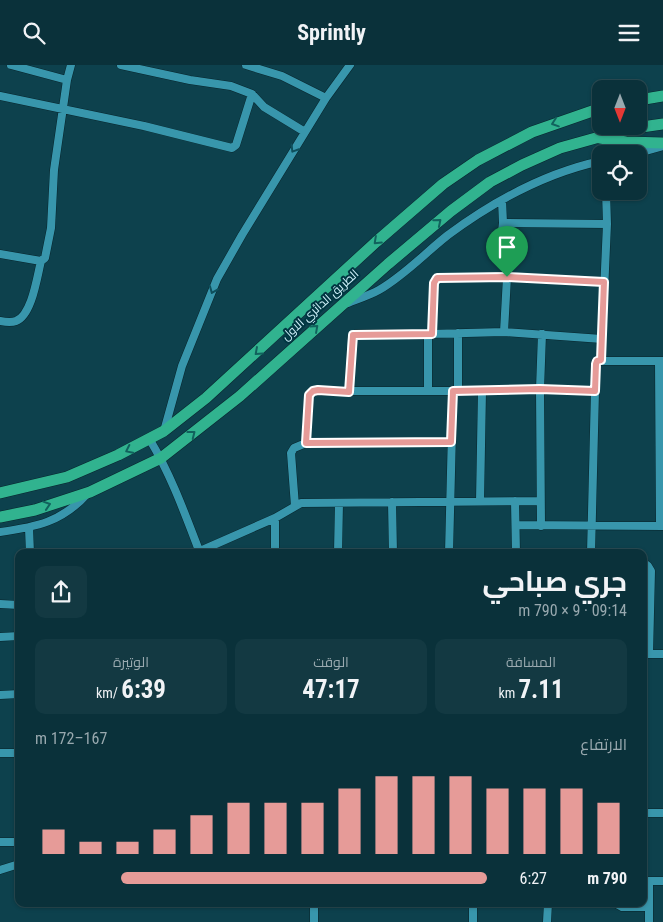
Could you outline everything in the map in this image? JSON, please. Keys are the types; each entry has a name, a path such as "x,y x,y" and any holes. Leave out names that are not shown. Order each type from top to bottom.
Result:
{"main road":[{"path":"648,98 663,96"},
{"name":"الطريق الدائري الاول","path":"0,493 67,477 150,440 164,431 206,398 396,223 443,184 478,161 532,132 592,111"},
{"name":"الطريق الدائري الاول","path":"0,517 90,492 161,458 240,396 339,306 451,211 490,182 560,148 628,129 663,124"},
{"path":"596,137 616,141 663,145"}],"street":[{"path":"11,65 67,79"},
{"path":"0,321 13,322 20,319 26,313 41,261 45,258 51,228 54,170 67,79 71,65"},
{"path":"121,65 190,80 231,86 252,94 264,107 305,132"},
{"path":"246,65 282,76 326,98"},
{"path":"164,431 182,366 217,279 326,98 350,65"},
{"path":"0,96 144,126 232,148 236,145 252,94"},
{"path":"647,150 663,145"},
{"path":"339,306 378,291 396,279 448,235 502,200 545,178 592,164"},
{"path":"502,200 502,231 507,277 504,332"},
{"path":"601,360 607,224 606,200"},
{"path":"503,223 607,224"},
{"path":"0,254 41,261"},
{"path":"428,391 434,283 437,278 507,277 604,282"},
{"path":"349,392 353,335 504,332 602,339"},
{"path":"449,549 451,442 458,333"},
{"path":"541,526 540,389 542,334"},
{"path":"516,525 541,526 592,525 661,526 661,361 597,361 595,391 592,525 592,549"},
{"path":"306,443 309,395 313,391 318,390 349,392 540,389 595,391"},
{"path":"480,501 482,391"},
{"path":"150,440 161,458 180,500 199,549"},
{"path":"295,506 291,453 294,448 306,443 451,442"},
{"path":"0,532 29,528 56,519 76,507 90,492"},
{"path":"515,501 516,549"},
{"path":"207,549 275,518 301,503 540,501"},
{"path":"392,502 392,549"},
{"path":"338,549 339,503"},
{"path":"275,518 275,549"},
{"path":"29,528 30,549"},
{"path":"647,565 651,571 647,637"},
{"path":"0,604 15,605"},
{"path":"0,637 15,636"},
{"path":"647,654 663,654"},
{"path":"0,695 15,694"},
{"path":"0,753 15,753"},
{"path":"647,813 663,813"},
{"path":"0,842 15,842"},
{"path":"0,870 15,865"},
{"path":"647,881 663,881"},
{"path":"647,890 649,922"},
{"path":"314,907 314,922"},
{"path":"473,907 473,922"},
{"path":"547,922 548,907"},
{"path":"622,907 647,907"}],"route":[{"path":"507,277 604,282 601,360 597,361 595,367 595,391 540,389 453,391 451,442 306,443 309,395 313,391 318,390 349,392 353,335 432,334 434,283 437,278 507,277"}]}
